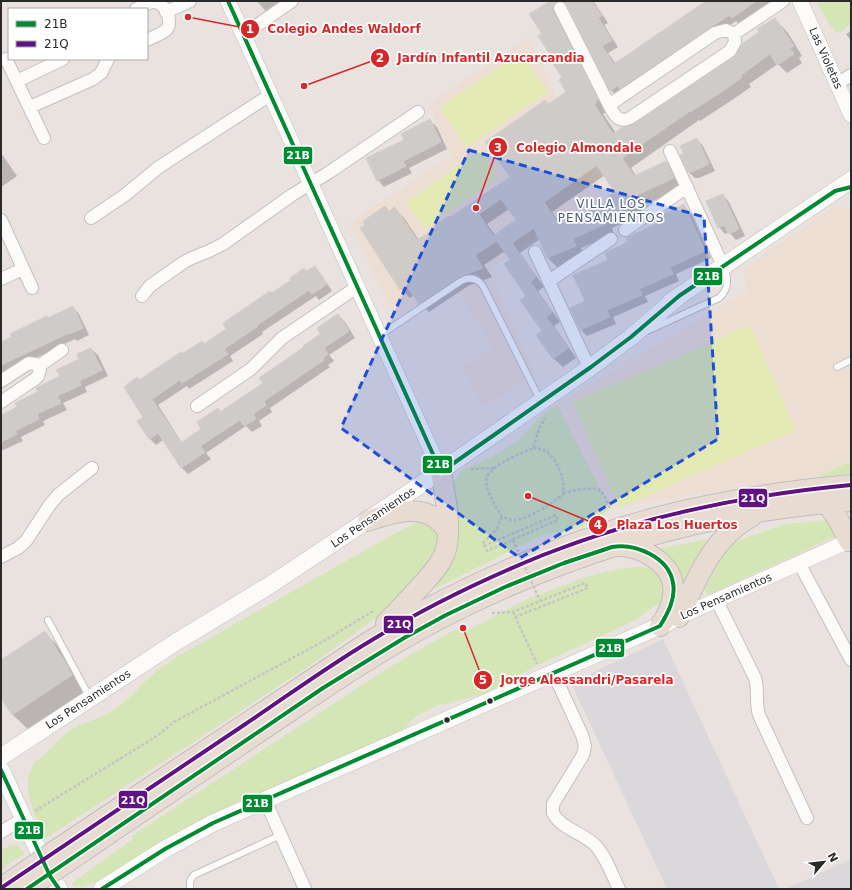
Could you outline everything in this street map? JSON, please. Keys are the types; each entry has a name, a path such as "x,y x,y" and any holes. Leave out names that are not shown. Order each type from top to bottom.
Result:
{"highway":[{"path":"370,640 407,601 439,564 444,556 447,546 448,532 447,508 438,467"},
{"path":"1,888 33,879 60,858 370,640 405,620 472,586 534,558 599,534 655,518 727,502 803,490 851,485"},
{"path":"60,858 346,674 405,638 444,616 507,586 562,564 614,546 672,530 762,511 851,501"},
{"path":"826,503 838,519 850,540"},
{"path":"368,521 398,512 417,511 430,514 444,525 448,532"},
{"path":"679,618 699,575 713,550 731,531 762,511"},
{"path":"614,546 629,547 643,551 658,560 669,571 672,578 674,594 669,611 660,626"}],"main road":[{"name":"Los Pensamientos","path":"539,397 585,359 648,315 843,189 851,180"},
{"name":"Los Pensamientos","path":"176,642 208,615 438,467 539,397 591,367 631,337 679,296"},
{"name":"Los Pensamientos","path":"1,757 176,642 232,609 368,521 438,467"},
{"name":"Los Pensamientos","path":"102,889 185,837 213,823 679,618"},
{"path":"1,770 50,876 59,889"}],"street":[{"path":"166,12 190,1"},
{"path":"228,1 438,467"},
{"path":"243,35 292,1"},
{"path":"734,34 783,1"},
{"name":"Las Violetas","path":"800,1 851,115"},
{"path":"138,8 152,2 156,2 162,6 166,12 169,22 167,29 148,40"},
{"path":"560,8 609,105 617,118 621,120 630,118 730,51 735,42 734,34"},
{"path":"609,105 715,33 726,30 734,34"},
{"path":"6,59 44,138"},
{"path":"17,81 62,60"},
{"path":"30,107 98,76 108,60"},
{"path":"837,84 851,75"},
{"path":"91,218 125,195 159,167 270,95"},
{"path":"142,296 150,286 184,262 222,244 292,195 311,184 418,112"},
{"path":"670,151 723,266"},
{"path":"625,230 687,187"},
{"path":"1,220 4,237 23,269 32,288"},
{"path":"549,280 611,239"},
{"path":"535,252 585,359"},
{"path":"1,279 23,269"},
{"path":"197,406 251,369 282,338 357,287"},
{"path":"39,366 62,350"},
{"path":"1,380 29,363 39,366"},
{"path":"1,402 35,379 40,373 39,366"},
{"path":"1,557 18,548 26,541 58,494 92,468"},
{"name":"Los Pensamientos","path":"679,618 850,540"},
{"path":"799,563 851,660"},
{"path":"717,601 755,678 757,686 758,714 806,818"},
{"path":"548,675 582,735 585,746 582,755 554,804 552,813 557,820 596,845 619,889"},
{"path":"265,800 305,889"},
{"path":"1,832 23,819"}],"lane":[{"path":"631,337 669,322 719,298 725,291 728,282 723,266"},
{"path":"379,336 461,281 473,278 483,286 539,397"},
{"path":"837,367 851,360"},
{"path":"48,620 90,698"},
{"path":"190,889 190,881 194,875 281,835"}],"path":[{"path":"533,448 545,417 539,397"},
{"path":"533,448 544,450 550,455 564,482 563,493 556,501 517,520 502,517 487,488 487,477 494,468 514,456 533,448"},
{"path":"563,493 596,489 601,492 610,508"},
{"path":"484,546 556,515 558,520 486,551 484,546 483,543 496,530 502,517"},
{"path":"513,540 540,600"},
{"path":"515,617 588,588 585,583 513,612 515,617 548,675"},
{"path":"23,819 157,736 174,722 322,642 374,611"}],"highlighted area":[{"path":"469,150 704,217 718,439 520,558 341,428"}],"shaded area":[{"path":"529,38 601,193 489,270 534,374 484,407 461,367 494,347 451,284 395,319 350,223 451,156 429,104"},
{"path":"834,207 851,208 851,461 818,477 610,508 557,405 747,291 743,269"},
{"path":"663,639 779,889 667,889 571,683"},
{"path":"851,859 851,889 786,889"}],"green space":[{"path":"817,1 851,1 851,24 840,32 836,33 821,11"},
{"path":"520,52 548,92 467,147 440,108"},
{"path":"480,150 499,177 425,229 406,203"},
{"path":"750,325 796,430 619,508 573,402"},
{"path":"557,405 610,508 593,523 561,533 547,533 434,589 452,563 456,550 457,533 453,490 455,481 459,474 464,469 492,457 518,441 542,415"},
{"path":"851,461 851,473 818,477"},
{"path":"851,518 851,529 710,594 706,593 705,589 715,567 723,554 737,541 785,524"},
{"path":"420,522 427,523 438,529 441,549 392,606 309,666 45,839 30,802 28,782 30,773 35,763 64,735 72,729 117,708 154,673 182,654 392,535"},
{"path":"708,539 685,587 683,588 680,575 677,570 657,549"},
{"path":"636,567 654,568 666,580 663,598 659,603 635,620 530,669 484,694 439,705 417,716 401,731 318,769 243,800 179,831 97,881 80,887 71,884 133,839 132,836 374,677 458,628 461,634 527,599 589,576"},
{"path":"12,845 20,847 24,854 4,867 5,868 1,871 1,850"}],"building":[{"path":"550,1 558,1 554,4 553,11 598,99 594,104 613,134 623,127 634,124 734,57 742,44 759,32 757,29 775,18 794,46 790,48 794,54 777,65 770,54 741,75 742,77 723,91 690,111 622,158 634,176 666,161 674,178 637,195 640,202 603,219 605,224 573,239 576,246 547,258 534,228 512,243 536,277 530,282 552,312 546,317 568,348 553,359 536,335 542,331 520,300 526,296 504,264 510,260 497,241 475,255 483,268 459,277 419,304 406,285 400,290 360,228 365,225 363,221 385,206 389,211 395,207 417,240 436,228 435,225 449,216 450,217 510,177 485,142 545,100 548,104 566,92 559,80 562,77 549,58 551,56 538,36 542,34 529,14","holes":["597,165 615,193 607,197 609,202 559,225 544,202","501,199 516,220 493,236 479,214"]},
{"path":"562,1 592,1 602,16 598,18 612,40 602,46 614,64 706,1 756,1 732,18 730,15 711,27 620,89 618,85 610,91 567,5"},
{"path":"430,119 441,142 403,161 406,166 377,181 366,158 404,140 401,134"},
{"path":"697,138 709,164 692,172 688,172 680,155 684,154 680,146"},
{"path":"723,194 739,229 729,234 724,225 718,228 706,201"},
{"path":"684,204 705,251 670,267 673,274 639,289 642,295 607,310 610,317 580,330 570,308 585,301 573,275 608,260 605,253 628,242 626,238 660,222 658,217"},
{"path":"315,266 327,284 312,294 309,290 224,349 228,354 182,383 180,380 152,399 181,443 201,429 197,422 218,408 220,412 263,383 259,378 304,347 303,346 320,334 317,328 338,314 349,331 324,348 328,354 323,358 324,360 264,401 266,405 253,414 256,419 244,426 240,420 200,446 205,452 181,468 158,433 149,439 137,421 143,417 124,387 137,377 139,380 181,352 182,354 202,341 204,344 226,329 223,323 270,291 272,293 291,280 290,278 304,268 306,271"},
{"path":"73,306 83,328 69,333 1,365 1,342 12,337 10,334 47,316 48,318"},
{"path":"91,348 102,370 79,381 81,385 57,396 61,403 37,414 39,419 15,431 17,434 1,442 1,415 17,407 15,403 38,392 36,388 60,376 56,370 79,359 77,354"},
{"path":"45,631 72,675 12,715 1,698 1,660"}],"transit line":[{"name":"21B","path":"228,1 441,472 591,367 631,337 679,296 835,191 851,187"},
{"name":"21Q","path":"1,888 339,660 413,616 477,584 543,555 580,541 656,518 733,501 811,489 851,485"},
{"name":"21B","path":"27,889 323,688 404,638 446,615 505,587 564,563 612,547 631,547 650,554 658,559 670,574 674,589 672,600 660,626 213,823 165,849 102,889"},
{"name":"21B","path":"1,770 50,876 59,889"}],"place":[{"name":"Colegio Andes Waldorf","path":"188,17"},
{"name":"Jardín Infantil Azucarcandia","path":"304,86"},
{"name":"Colegio Almondale","path":"476,208"},
{"name":"Plaza Los Huertos","path":"528,496"},
{"name":"Jorge Alessandri/Pasarela","path":"463,628"}],"district":[{"name":"VILLA LOS PENSAMIENTOS","path":"611,211"}]}
